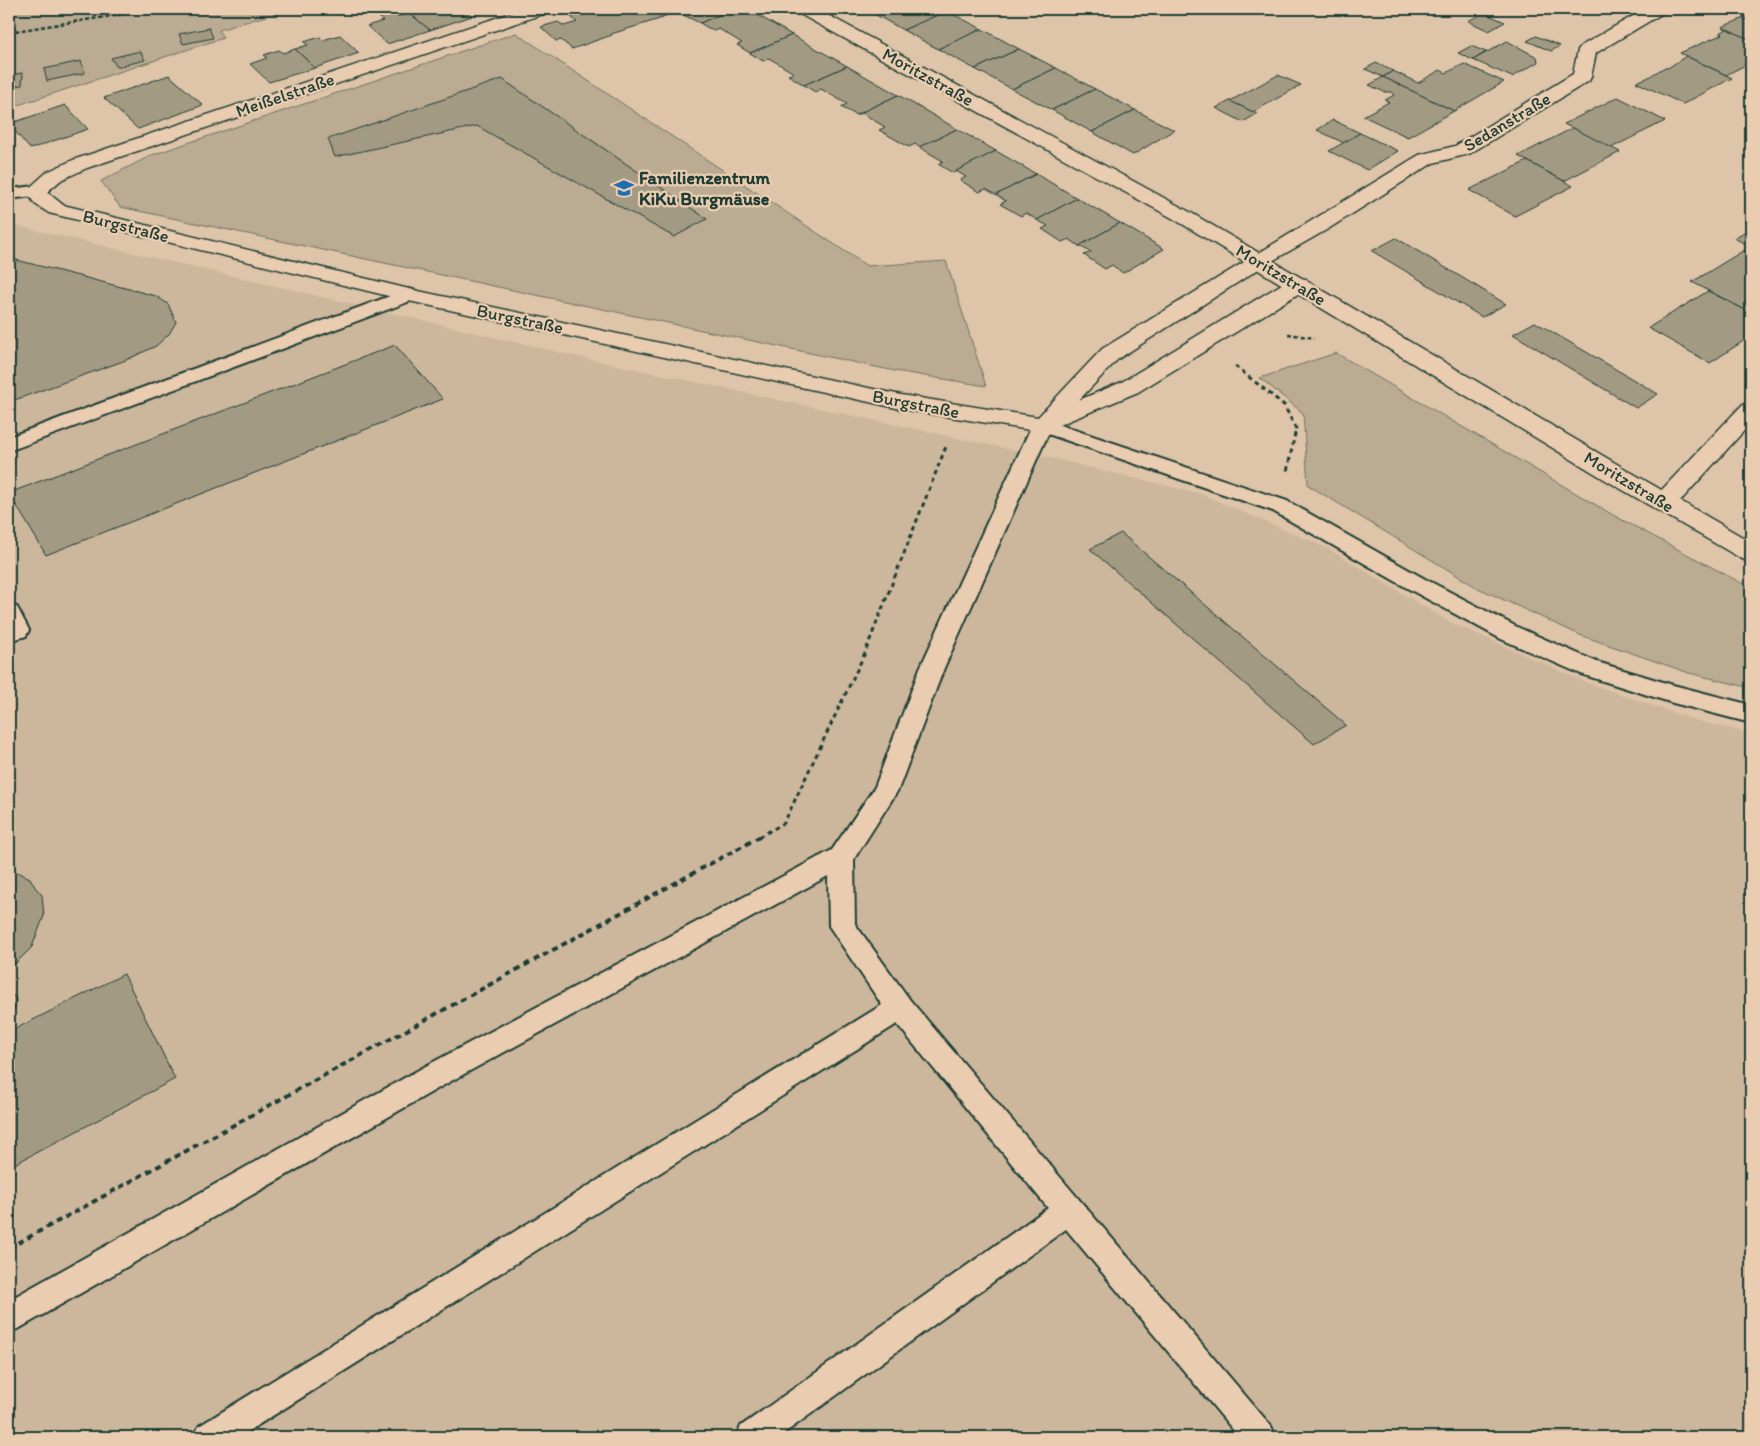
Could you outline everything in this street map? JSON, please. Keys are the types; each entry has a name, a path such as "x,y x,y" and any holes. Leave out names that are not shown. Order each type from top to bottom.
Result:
{"street":[{"name":"Meißelstraße","path":"36,191 54,176 80,164 540,9"},
{"name":"Moritzstraße","path":"804,9 1174,211 1751,553"},
{"name":"Sedanstraße","path":"1258,261 1426,159 1462,150 1582,77 1587,50 1657,9"},
{"name":"Burgstraße","path":"36,191 42,200 56,209 409,295 901,402 1042,425"},
{"path":"1042,425 1110,354 1258,261"},
{"path":"1042,425 1130,387 1298,284"},
{"path":"1664,503 1751,409"}],"lane":[{"path":"9,194 36,191"},
{"path":"9,444 409,295"},
{"path":"9,1317 434,1076 841,857 886,790 932,668 1042,425 1280,506 1508,633 1589,668 1673,694 1751,714"},
{"path":"9,613 18,630 9,633"},
{"path":"841,857 842,926 900,1008 1260,1437"},
{"path":"210,1437 900,1008"},
{"path":"752,1437 1069,1210"}],"path":[{"path":"9,32 156,9"},
{"path":"1224,329 1241,341 1234,352 1236,368 1284,404 1296,429 1280,506"},
{"path":"9,1248 784,823 864,655 960,412"}],"shaded area":[{"path":"9,9 289,9 219,30 223,38 9,108"},
{"path":"516,33 867,266 946,261 986,386 895,371 120,207 101,181 152,155"},
{"path":"9,224 579,357 1055,459 1201,494 1327,548 1450,622 1588,683 1691,719 1751,734 1751,1437 9,1437"},
{"path":"1336,353 1613,515 1751,588 1751,688 1689,673 1580,635 1478,588 1308,485 1303,413 1260,378"}],"building":[{"path":"421,9 463,9 472,16 430,30 409,13"},
{"path":"598,9 608,9 611,11 617,9 651,9 663,18 611,34 572,49 561,40 556,41 541,27 558,22 564,26 577,22 571,17 583,13 585,15"},
{"path":"651,9 734,9 700,23 677,12 662,17"},
{"path":"734,9 747,9 792,35 750,53 737,45 742,43 719,29 713,31 700,23"},
{"path":"875,9 943,9 947,11 903,30 869,11"},
{"path":"947,11 982,29 938,49 903,30"},
{"path":"394,13 397,17 409,13 430,30 387,44 367,26 383,21 379,18"},
{"path":"1484,13 1505,22 1489,31 1468,21"},
{"path":"1750,13 1751,40 1722,27 1744,18 1742,17"},
{"path":"209,28 213,38 183,44 179,34"},
{"path":"982,29 1019,49 975,69 938,49"},
{"path":"1727,29 1751,40 1751,62 1726,75 1680,53 1723,34 1720,33"},
{"path":"340,35 359,53 315,68 295,49 308,45 304,42 320,37 323,40"},
{"path":"792,35 847,66 804,85 788,75 794,73 769,58 763,61 750,53"},
{"path":"1536,36 1560,46 1551,51 1527,41"},
{"path":"1507,41 1537,57 1538,62 1512,77 1473,60"},
{"path":"1471,46 1486,52 1473,60 1458,53"},
{"path":"295,49 315,68 269,82 250,64 267,58 264,55 279,50 283,53"},
{"path":"1019,49 1056,68 1012,89 975,69"},
{"path":"140,51 145,60 117,67 111,58"},
{"path":"1686,56 1732,78 1683,104 1636,82 1647,78 1665,67 1668,68"},
{"path":"81,61 85,73 47,81 44,69"},
{"path":"1376,63 1393,71 1383,77 1365,69"},
{"path":"1464,64 1504,82 1454,111 1383,77 1393,71 1418,83 1440,70 1446,73"},
{"path":"847,66 898,95 856,115 841,107 847,104 821,89 815,92 804,85"},
{"path":"1056,68 1095,89 1052,110 1012,89"},
{"path":"23,73 22,85 9,87 9,75"},
{"path":"169,75 203,105 138,129 104,98"},
{"path":"1278,75 1301,85 1253,112 1230,101"},
{"path":"1383,77 1454,111 1408,137 1363,116 1389,102 1385,100 1394,95 1391,92 1384,92 1369,85"},
{"name":"Familienzentrum KiKu Burgmäuse","path":"502,79 707,219 674,237 477,126 335,157 328,139"},
{"path":"1095,89 1135,110 1092,132 1052,110"},
{"path":"898,95 957,129 919,147 915,144 909,147 879,130 885,127 862,113 856,115"},
{"path":"1618,97 1665,121 1611,148 1564,124"},
{"path":"1230,101 1257,114 1243,122 1216,108"},
{"path":"65,105 88,129 30,149 9,124"},
{"path":"1135,110 1174,130 1133,155 1092,132"},
{"path":"1333,120 1360,133 1344,143 1317,130"},
{"path":"1573,128 1620,152 1564,181 1518,156"},
{"path":"957,129 996,151 953,173 938,164 943,161 919,147"},
{"path":"1360,133 1398,151 1367,170 1329,151"},
{"path":"996,151 1036,174 996,195 986,189 979,192 960,180 966,177 956,171"},
{"path":"1527,161 1573,186 1515,216 1469,190"},
{"path":"1036,174 1077,198 1037,220 1026,213 1021,216 1000,204 1006,201 996,195"},
{"path":"1077,198 1120,223 1079,246 1069,239 1062,242 1042,229 1048,226 1037,220"},
{"path":"1120,223 1164,249 1123,273 1112,265 1105,269 1084,255 1091,252 1079,246"},
{"path":"1751,228 1751,247 1734,238"},
{"path":"1396,238 1506,304 1482,317 1372,251"},
{"path":"1751,246 1751,313 1692,282"},
{"path":"9,258 156,296 168,304 176,322 169,334 156,346 126,360 9,402"},
{"path":"1708,291 1751,313 1751,336 1710,363 1648,328"},
{"path":"1535,322 1658,394 1636,408 1513,334"},
{"path":"395,345 443,399 46,555 9,493"},
{"path":"1121,533 1346,725 1314,744 1090,549"},
{"path":"9,868 30,878 42,895 44,916 32,947 9,970"},
{"path":"124,974 175,1079 9,1167 9,1032"},
{"path":"9,993 16,1000 15,1008 9,1014"}],"place":[{"name":"Familienzentrum KiKu Burgmäuse","path":"624,188"}]}
